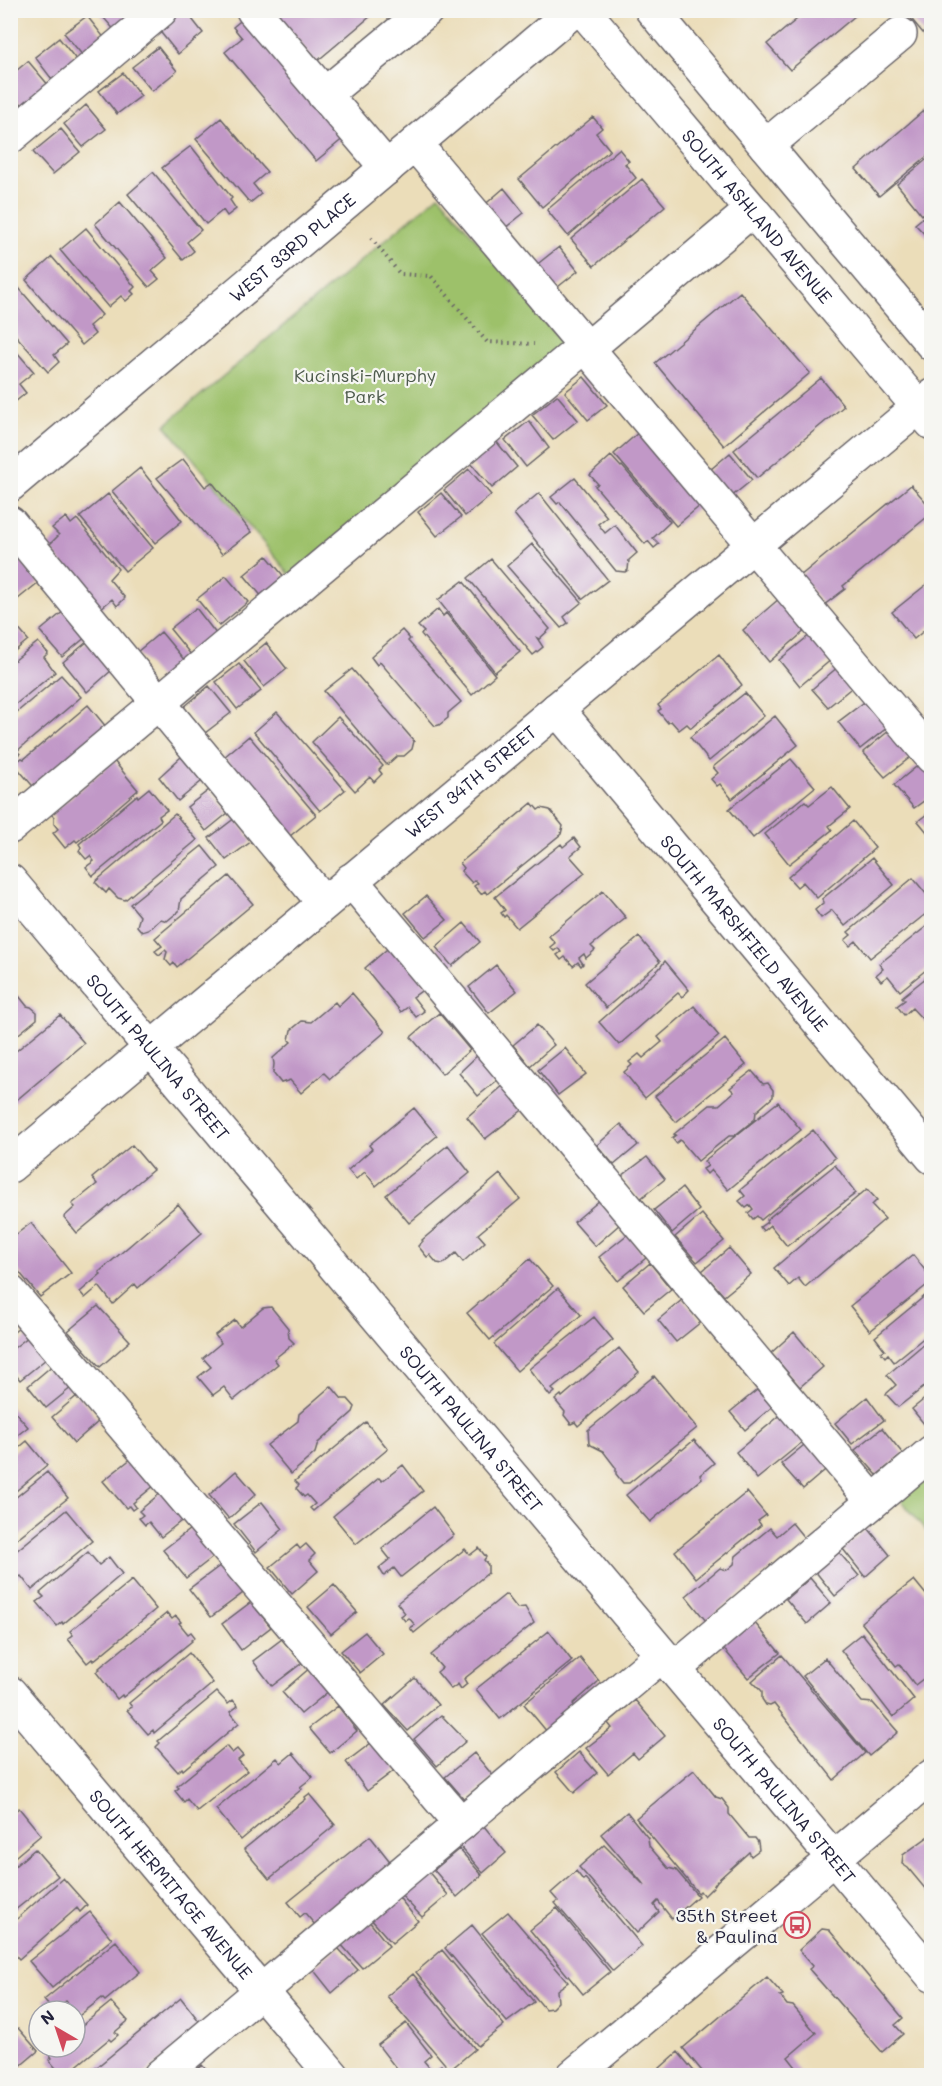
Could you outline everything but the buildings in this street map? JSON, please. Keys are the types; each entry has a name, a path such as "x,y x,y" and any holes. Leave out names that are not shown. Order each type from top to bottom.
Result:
{"street":[{"path":"10,137 161,10"},
{"path":"253,10 387,168"},
{"path":"324,95 427,10"},
{"name":"WEST 33RD PLACE","path":"10,485 573,10"},
{"name":"SOUTH ASHLAND AVENUE","path":"583,10 752,210 927,409"},
{"path":"652,10 932,344"},
{"path":"766,146 900,34"},
{"path":"415,144 593,342 753,545 932,757"},
{"path":"10,827 752,210"},
{"name":"WEST 34TH STREET","path":"10,1166 753,545 927,409"},
{"path":"10,524 324,903"},
{"name":"SOUTH MARSHFIELD AVENUE","path":"557,709 932,1157"},
{"path":"351,880 873,1501"},
{"name":"SOUTH PAULINA STREET","path":"10,881 932,1975"},
{"path":"10,1292 461,1824"},
{"path":"160,2076 461,1824 873,1501 932,1452"},
{"name":"SOUTH HERMITAGE AVENUE","path":"10,1693 333,2076"},
{"path":"573,2076 932,1776"}],"path":[{"path":"371,238 400,274 431,276 487,342 593,342"}],"green space":[{"name":"Kucinski-Murphy Park","path":"439,195 565,345 291,576 165,425"},
{"path":"931,1458 931,1537 893,1490"}],"place":[{"name":"35th Street & Paulina","path":"797,1925"}]}
